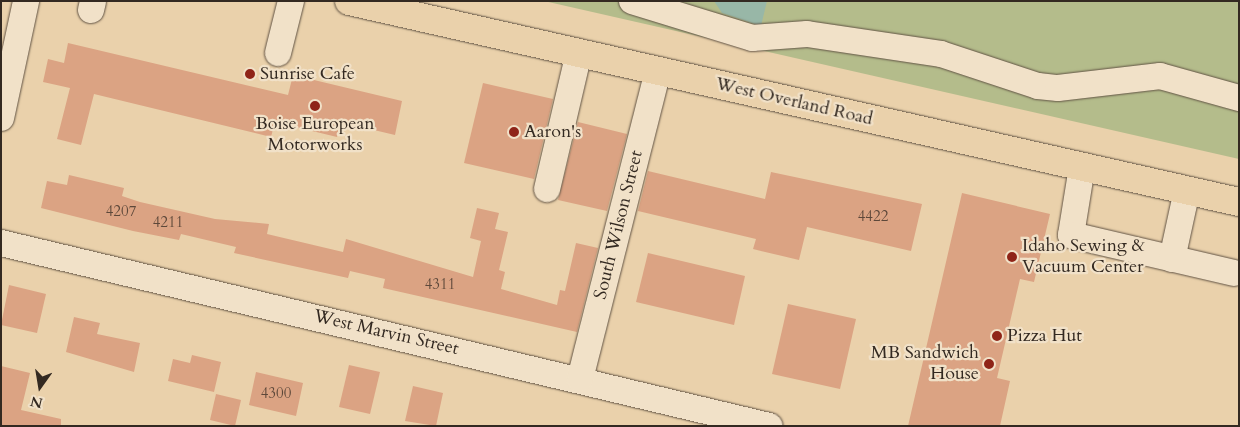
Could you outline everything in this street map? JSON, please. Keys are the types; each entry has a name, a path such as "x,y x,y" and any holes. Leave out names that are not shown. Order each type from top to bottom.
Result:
{"main road":[{"name":"West Overland Road","path":"349,1 1239,202"}],"street":[{"path":"1,118 26,1"},
{"path":"278,53 291,1"},
{"path":"632,1 752,38 806,34 941,54 1038,86 1058,88 1160,76 1239,98"},
{"path":"547,189 579,53"},
{"name":"South Wilson Street","path":"580,378 658,71"},
{"path":"1082,167 1071,235 1234,273"},
{"path":"1172,258 1187,190"},
{"name":"West Marvin Street","path":"1,244 580,378 769,426"}],"green space":[{"path":"544,1 1239,1 1239,159"}],"shaded area":[{"path":"714,1 767,1 761,26 722,13"}],"building":[{"path":"68,43 288,95 293,75 402,101 395,135 340,122 337,137 275,122 271,137 94,94 81,145 57,139 70,88 43,82 48,59 64,63"},
{"name":"Aaron's","path":"483,83 553,99 534,179 464,163"},
{"path":"578,122 627,134 607,211 558,200"},
{"path":"648,171 765,199 771,172 922,204 911,251 807,227 799,260 753,249 756,239 638,211"},
{"path":"69,175 124,188 122,196 140,202 215,219 269,224 267,234 343,252 346,239 473,277 481,241 470,238 477,208 499,213 495,229 508,232 499,270 505,272 501,289 557,305 560,290 565,291 576,243 598,248 577,332 383,288 385,279 350,271 348,278 234,253 236,247 181,234 179,240 133,231 41,208 47,181 67,185"},
{"path":"962,193 1050,214 1034,282 1020,279 997,378 1010,381 1000,426 908,426"},
{"path":"648,253 745,276 734,325 636,302"},
{"path":"9,285 46,294 37,333 1,325"},
{"path":"788,304 856,319 840,389 772,374"},
{"path":"74,317 100,323 97,334 140,343 134,372 66,352"},
{"path":"192,355 221,362 214,392 168,381 173,359 190,363"},
{"path":"349,365 380,372 370,414 339,407"},
{"path":"1,366 30,373 21,410 61,419 61,426 1,426"},
{"path":"256,372 303,383 296,416 249,405"},
{"path":"413,386 443,393 436,426 405,421"},
{"path":"216,394 241,400 235,426 210,420"}],"place":[{"name":"Sunrise Cafe","path":"250,74"},
{"name":"Boise European Motorworks","path":"315,106"},
{"name":"Aaron's","path":"514,132"},
{"name":"Idaho Sewing & Vacuum Center","path":"1012,257"},
{"name":"Pizza Hut","path":"997,336"},
{"name":"MB Sandwich House","path":"989,364"}]}
